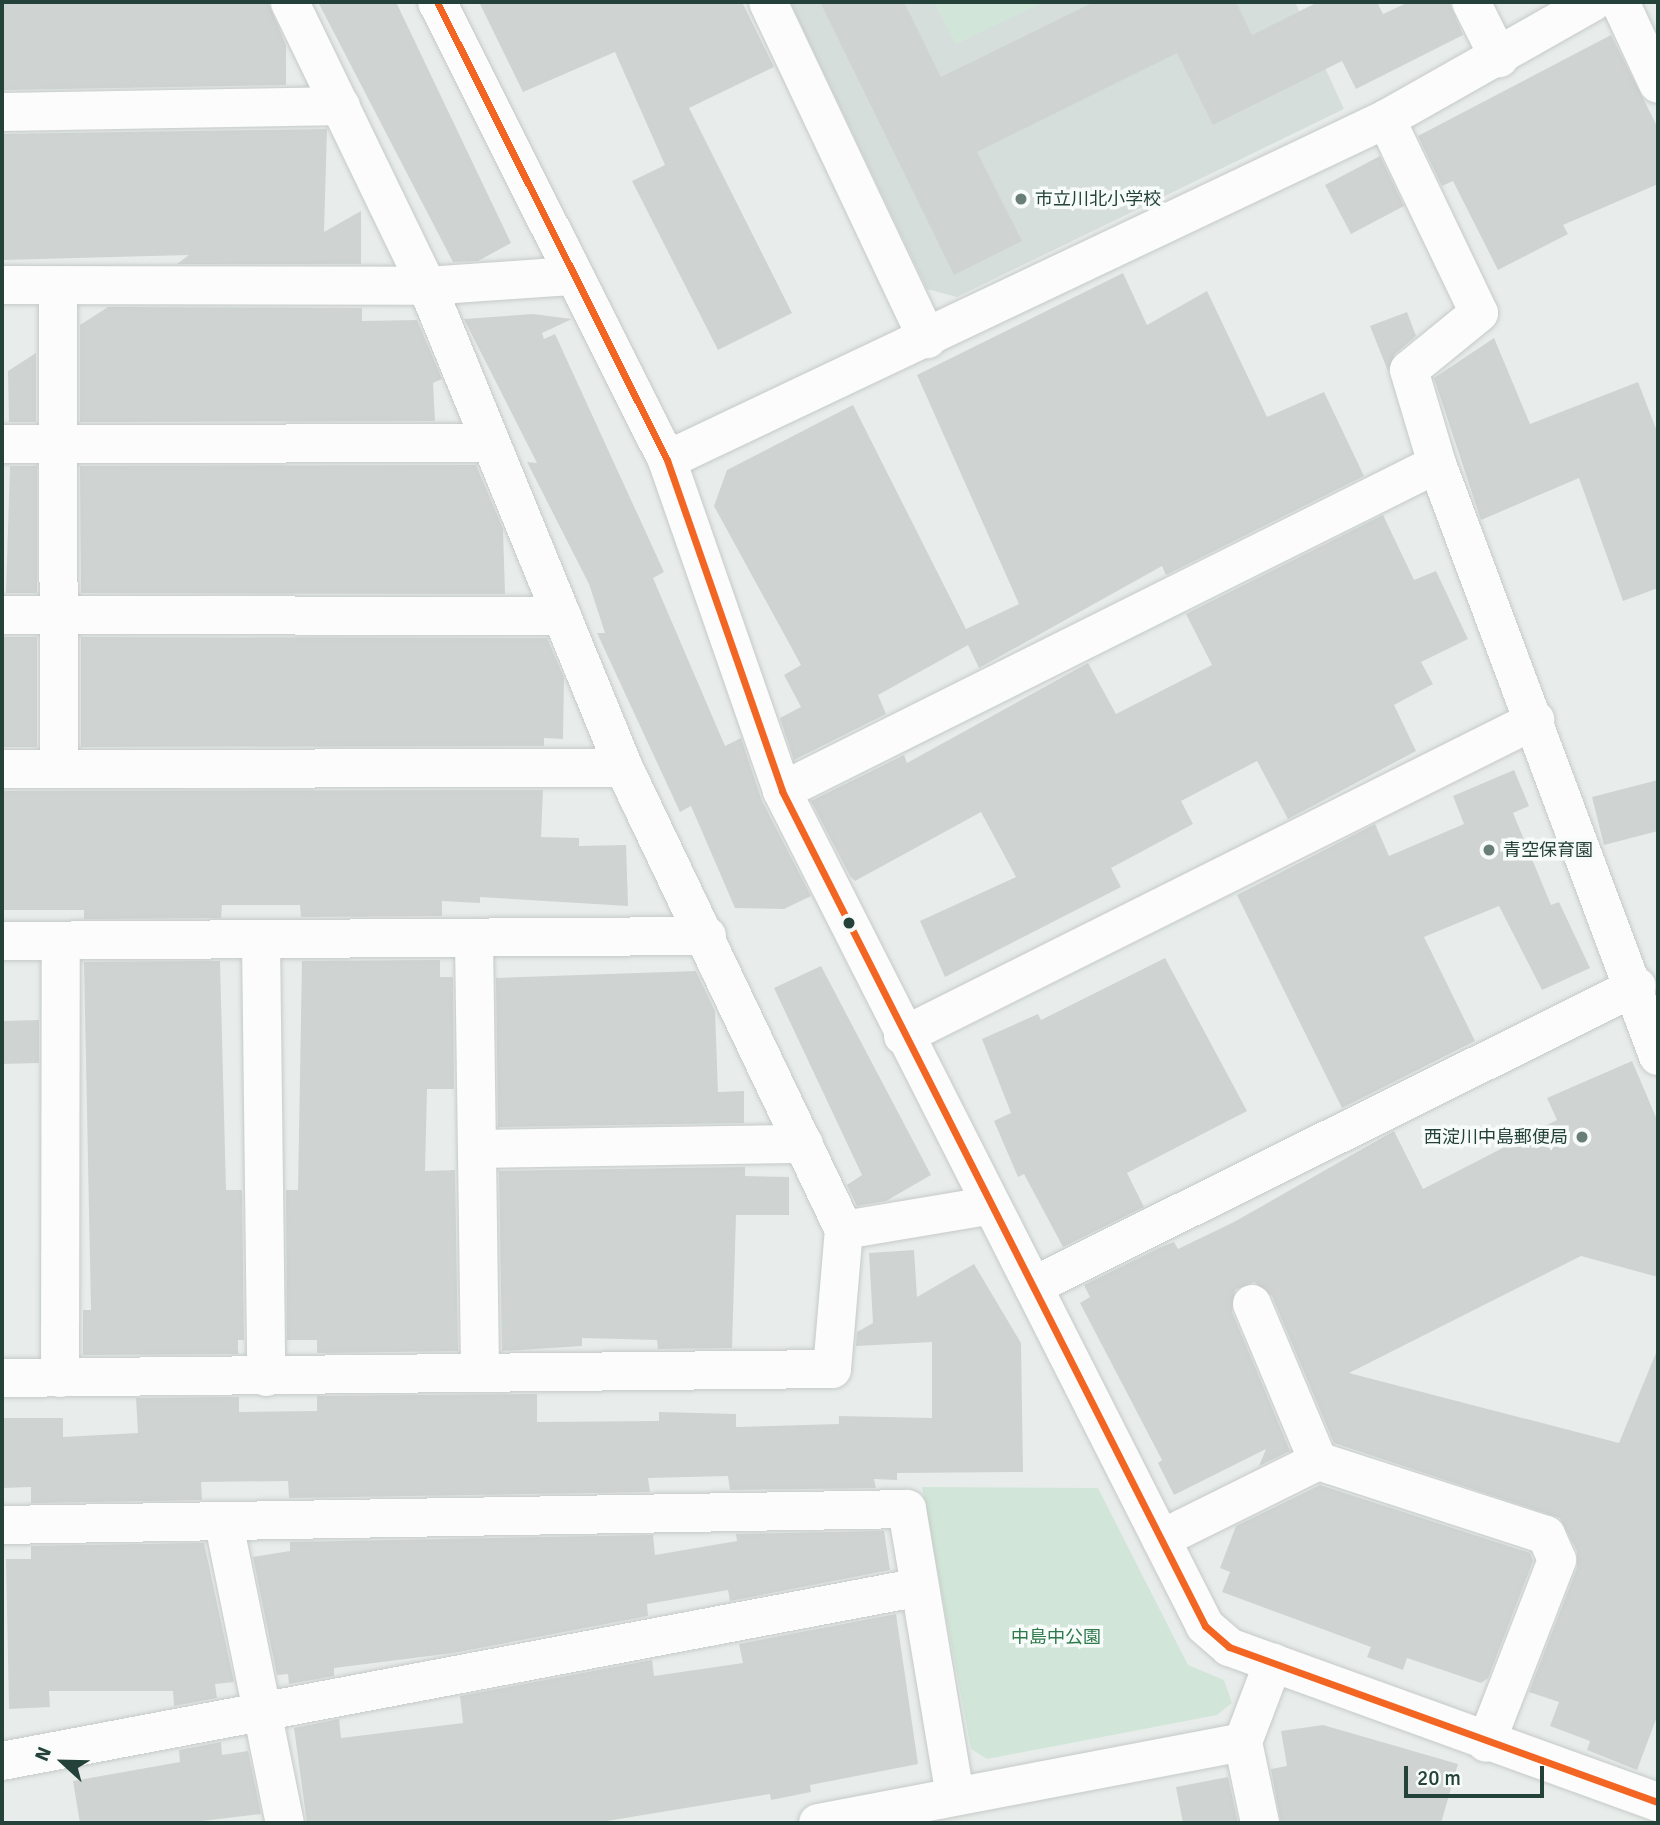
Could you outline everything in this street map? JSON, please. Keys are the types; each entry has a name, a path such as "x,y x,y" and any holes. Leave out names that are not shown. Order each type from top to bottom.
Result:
{"street":[{"path":"2,1378 832,1369 844,1230 707,936 624,768 427,286 290,2"},
{"path":"437,2 571,276 667,460 782,791 987,1206 1033,1286 1210,1632 1229,1647 1486,1743 1658,1801"},
{"path":"768,2 927,338"},
{"path":"1471,2 1499,58"},
{"path":"667,460 1386,119 1499,58 1593,2"},
{"path":"1620,2 1658,84"},
{"path":"2,112 341,106"},
{"path":"1386,119 1479,313 1409,370 1437,464 1637,986 1658,1056"},
{"path":"2,285 427,286 571,276"},
{"path":"58,286 60,769"},
{"path":"2,444 491,443"},
{"path":"782,791 1437,464"},
{"path":"2,615 562,616"},
{"path":"903,1036 1535,720"},
{"path":"2,769 624,768"},
{"path":"2,941 707,936"},
{"path":"474,938 480,1373"},
{"path":"261,940 266,1377"},
{"path":"60,1378 61,941"},
{"path":"1033,1286 1637,986"},
{"path":"477,1149 804,1144"},
{"path":"844,1230 987,1206"},
{"path":"1252,1304 1318,1461"},
{"path":"1161,1539 1318,1461 1546,1535 1557,1560 1486,1743"},
{"path":"2,1525 224,1524 907,1509 955,1796"},
{"path":"224,1524 285,1823"},
{"path":"2,1761 920,1587"},
{"path":"1260,1823 1243,1742 1273,1663"},
{"path":"818,1823 1243,1742"}],"shaded area":[{"name":"市立川北小学校","path":"790,2 1295,2 1344,109 957,297 927,289"}],"green space":[{"path":"934,2 1044,2 956,44"},
{"name":"中島中公園","path":"922,1487 1098,1488 1188,1665 1224,1680 1232,1703 1217,1715 987,1759 971,1749"}],"building":[{"path":"3,2 268,2 286,45 286,85 3,90"},
{"path":"318,2 396,2 511,243 478,261 453,262"},
{"path":"479,2 742,2 774,67 689,108 792,313 718,350 632,181 665,165 615,52 523,92"},
{"path":"820,2 904,2 941,77 1094,2 1236,2 1252,35 1318,2 1377,2 1383,14 1409,2 1449,2 1463,35 1356,89 1342,61 1213,125 1177,53 977,152 1022,241 954,275"},
{"path":"1611,35 1658,128 1658,184 1563,225 1568,234 1498,270 1453,181 1442,186 1418,136"},
{"path":"327,129 324,232 361,211 361,264 177,264 189,255 2,260 3,134"},
{"path":"1380,156 1404,206 1351,234 1325,185"},
{"path":"1123,273 1147,325 1207,291 1267,417 1324,392 1364,476 1166,575 1162,566 979,668 968,645 878,695 886,714 794,760 780,718 801,707 784,675 801,665 714,506 727,470 853,405 966,629 1019,604 917,375"},
{"path":"108,307 362,308 362,321 417,320 442,379 433,383 435,421 80,422 80,325"},
{"path":"1407,312 1416,336 1395,354 1388,371 1370,326"},
{"path":"533,314 572,319 542,333 544,339 555,334 664,572 653,578 725,746 741,738 762,801 811,896 784,909 735,908 691,806 680,812 597,633 605,633 589,584 527,462 537,463 464,319"},
{"path":"1494,338 1530,424 1638,382 1658,434 1658,588 1623,601 1579,478 1481,520 1434,378"},
{"path":"36,353 36,422 9,422 8,371"},
{"path":"476,465 503,529 505,594 81,593 80,466"},
{"path":"10,466 37,466 37,593 6,593"},
{"path":"1383,515 1414,580 1436,571 1468,639 1421,662 1433,684 1394,705 1416,751 1288,819 1257,761 1181,801 1193,824 1111,868 1121,887 945,977 920,921 1016,877 981,812 855,881 850,876 811,801 904,755 907,763 1088,663 1116,714 1212,665 1186,614"},
{"path":"4,637 37,637 37,747 2,747"},
{"path":"81,637 547,638 564,678 563,739 544,738 544,746 81,747"},
{"path":"1514,770 1529,806 1513,813 1551,905 1559,902 1590,968 1542,990 1499,906 1424,937 1475,1041 1342,1108 1237,895 1375,824 1389,856 1464,824 1453,796"},
{"path":"1658,780 1658,831 1604,845 1592,797"},
{"path":"543,790 541,837 579,838 579,846 626,845 628,906 480,897 480,903 442,901 442,916 301,917 300,905 222,905 221,918 84,919 84,910 2,910 2,791"},
{"path":"1165,958 1247,1111 1127,1173 1144,1207 1063,1247 1024,1174 1018,1177 994,1121 1011,1113 982,1039 1038,1014 1041,1020"},
{"path":"440,960 440,977 453,977 454,1089 427,1089 425,1171 455,1170 458,1351 317,1353 317,1340 287,1340 286,1190 298,1190 302,961"},
{"path":"220,961 226,1190 242,1190 244,1340 238,1340 238,1354 83,1355 83,1310 91,1310 84,962"},
{"path":"821,966 931,1175 886,1201 857,1206 847,1185 862,1175 774,988"},
{"path":"696,971 715,1011 718,1092 744,1091 744,1123 498,1127 496,978"},
{"path":"39,1020 39,1063 2,1064 2,1021"},
{"path":"1632,1061 1658,1122 1658,1277 1581,1256 1349,1373 1619,1443 1658,1348 1658,1714 1637,1770 1587,1750 1590,1741 1550,1726 1559,1702 1529,1692 1577,1568 1577,1551 1560,1518 1334,1443 1272,1296 1254,1282 1235,1290 1232,1312 1290,1451 1259,1466 1266,1449 1174,1495 1158,1463 1162,1460 1080,1303 1090,1297 1084,1285 1163,1246 1174,1242 1178,1249 1234,1222 1394,1131 1423,1189 1557,1120 1547,1098"},
{"path":"745,1167 745,1176 789,1177 789,1215 736,1215 732,1348 658,1349 657,1340 582,1338 582,1346 502,1351 499,1171"},
{"path":"914,1250 917,1297 974,1264 1021,1343 1023,1472 897,1473 897,1480 874,1479 876,1488 730,1490 728,1476 648,1478 650,1492 289,1498 288,1481 201,1482 202,1500 31,1503 31,1487 2,1488 2,1418 63,1418 63,1437 138,1433 136,1398 239,1397 239,1412 317,1411 317,1396 537,1394 537,1422 659,1421 659,1412 736,1414 736,1427 839,1424 839,1416 932,1418 932,1342 856,1346 857,1332 873,1323 869,1253"},
{"path":"1320,1485 1530,1553 1533,1561 1488,1678 1481,1683 1407,1658 1403,1670 1367,1657 1371,1647 1222,1592 1230,1572 1220,1568 1236,1526"},
{"path":"884,1531 890,1570 730,1601 728,1590 647,1604 648,1616 453,1653 334,1668 334,1676 289,1684 288,1674 277,1675 253,1557 290,1551 290,1542 653,1535 655,1555 737,1541 736,1534"},
{"path":"204,1543 234,1682 215,1684 217,1698 174,1706 173,1691 49,1691 50,1707 9,1709 6,1559 31,1559 31,1546"},
{"path":"896,1614 918,1764 810,1785 811,1792 771,1800 770,1794 595,1823 307,1823 294,1728 339,1719 341,1738 463,1723 460,1696 652,1660 654,1676 743,1663 739,1644"},
{"path":"1323,1725 1458,1764 1441,1823 1281,1823 1271,1769 1287,1766 1281,1731"},
{"path":"221,1742 222,1755 248,1751 261,1814 186,1823 80,1823 73,1781 180,1762 179,1750"},
{"path":"1228,1777 1238,1823 1183,1823 1176,1787"}],"transit line":[{"path":"437,2 667,460 782,791 1205,1626 1229,1647 1658,1802"}],"place":[{"name":"市立川北小学校","path":"1021,199"},
{"name":"青空保育園","path":"1489,850"},
{"name":"西淀川中島郵便局","path":"1582,1137"}]}
